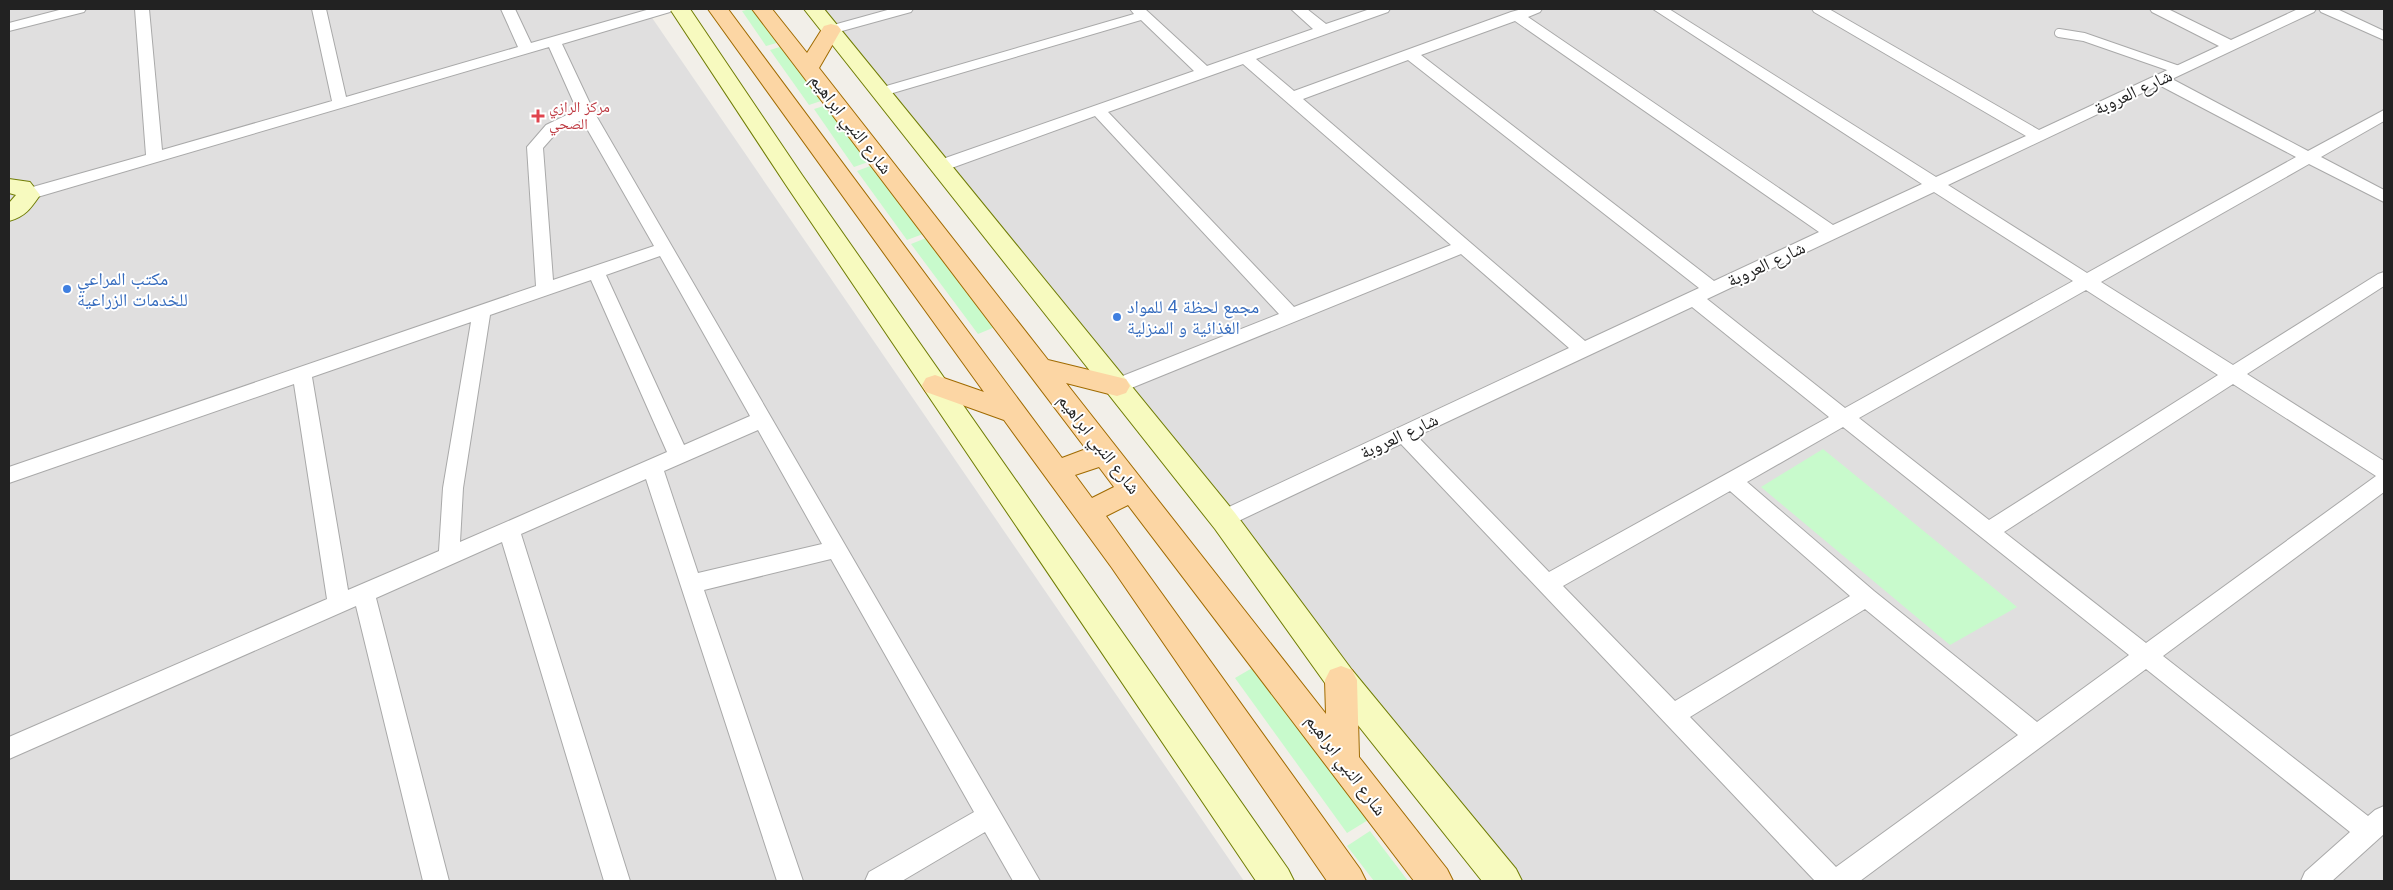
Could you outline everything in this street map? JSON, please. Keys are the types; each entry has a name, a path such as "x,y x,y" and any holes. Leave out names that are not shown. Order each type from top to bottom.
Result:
{"main road":[{"path":"718,9 1087,513 1348,881"},
{"name":"شارع النبي ابراهيم","path":"762,9 1435,881"},
{"path":"808,69 831,30"},
{"path":"1039,367 1117,386"},
{"path":"935,385 1014,413"},
{"path":"1056,471 1106,453"},
{"path":"1087,513 1134,490"},
{"path":"1341,680 1343,760"}],"street":[{"path":"9,27 79,9"},
{"path":"142,9 154,156"},
{"path":"319,9 340,102"},
{"path":"508,9 526,49"},
{"path":"9,214 25,202 18,190 154,156 665,9"},
{"path":"680,9 935,385 1276,881"},
{"path":"814,9 1223,519 1341,680 1504,881"},
{"path":"831,30 906,9"},
{"path":"1298,9 1324,30"},
{"path":"940,166 1383,9"},
{"path":"1293,97 1535,9"},
{"path":"1660,9 2384,471"},
{"path":"1819,9 2038,136"},
{"path":"2156,9 2231,46"},
{"name":"شارع العروبة","path":"1223,519 2309,9"},
{"path":"2326,9 2384,36"},
{"path":"881,92 1141,12 1204,72"},
{"path":"1516,16 1832,233"},
{"path":"553,41 586,112 1027,881"},
{"path":"1410,54 1713,289"},
{"path":"1246,58 1583,350"},
{"path":"2159,79 2384,197"},
{"path":"1098,110 1291,315"},
{"path":"545,289 535,147 552,128 586,112"},
{"path":"1547,584 2384,115"},
{"path":"1117,386 1464,246"},
{"path":"9,475 665,248"},
{"path":"596,272 678,455"},
{"path":"1988,531 2384,278"},
{"path":"1693,298 2146,656 2377,825 2314,881"},
{"path":"449,556 453,488 482,311"},
{"path":"302,373 339,604"},
{"path":"9,748 762,418"},
{"path":"1403,434 1832,881"},
{"path":"652,467 790,881"},
{"path":"1731,480 1866,597 2038,737"},
{"path":"1839,881 2038,737 2384,481"},
{"path":"509,529 617,881"},
{"path":"691,584 837,549"},
{"path":"364,593 436,881"},
{"path":"1672,715 1866,597"},
{"path":"878,881 990,816"}],"lane":[{"path":"2058,33 2084,37 2179,70"}],"shaded area":[{"path":"9,9 646,9 1244,881 9,881"},
{"path":"811,9 2384,9 2384,881 1500,881"}],"green space":[{"path":"756,9 780,42 766,46 742,11"},
{"path":"783,46 824,100 809,105 770,50"},
{"path":"827,105 871,161 854,167 814,109"},
{"path":"873,165 923,234 907,240 857,171"},
{"path":"926,238 995,327 978,334 911,244"},
{"path":"1823,449 2017,607 1950,645 1761,487"},
{"path":"1259,664 1373,817 1347,833 1235,678"},
{"path":"1370,831 1408,881 1374,881 1347,846"}],"place":[{"name":"مركز الرازي الصحي","path":"538,116"},
{"name":"مكتب المراعي للخدمات الزراعية","path":"67,289"},
{"name":"مجمع لحظة 4 للمواد الغذائية و المنزلية","path":"1117,317"}]}
